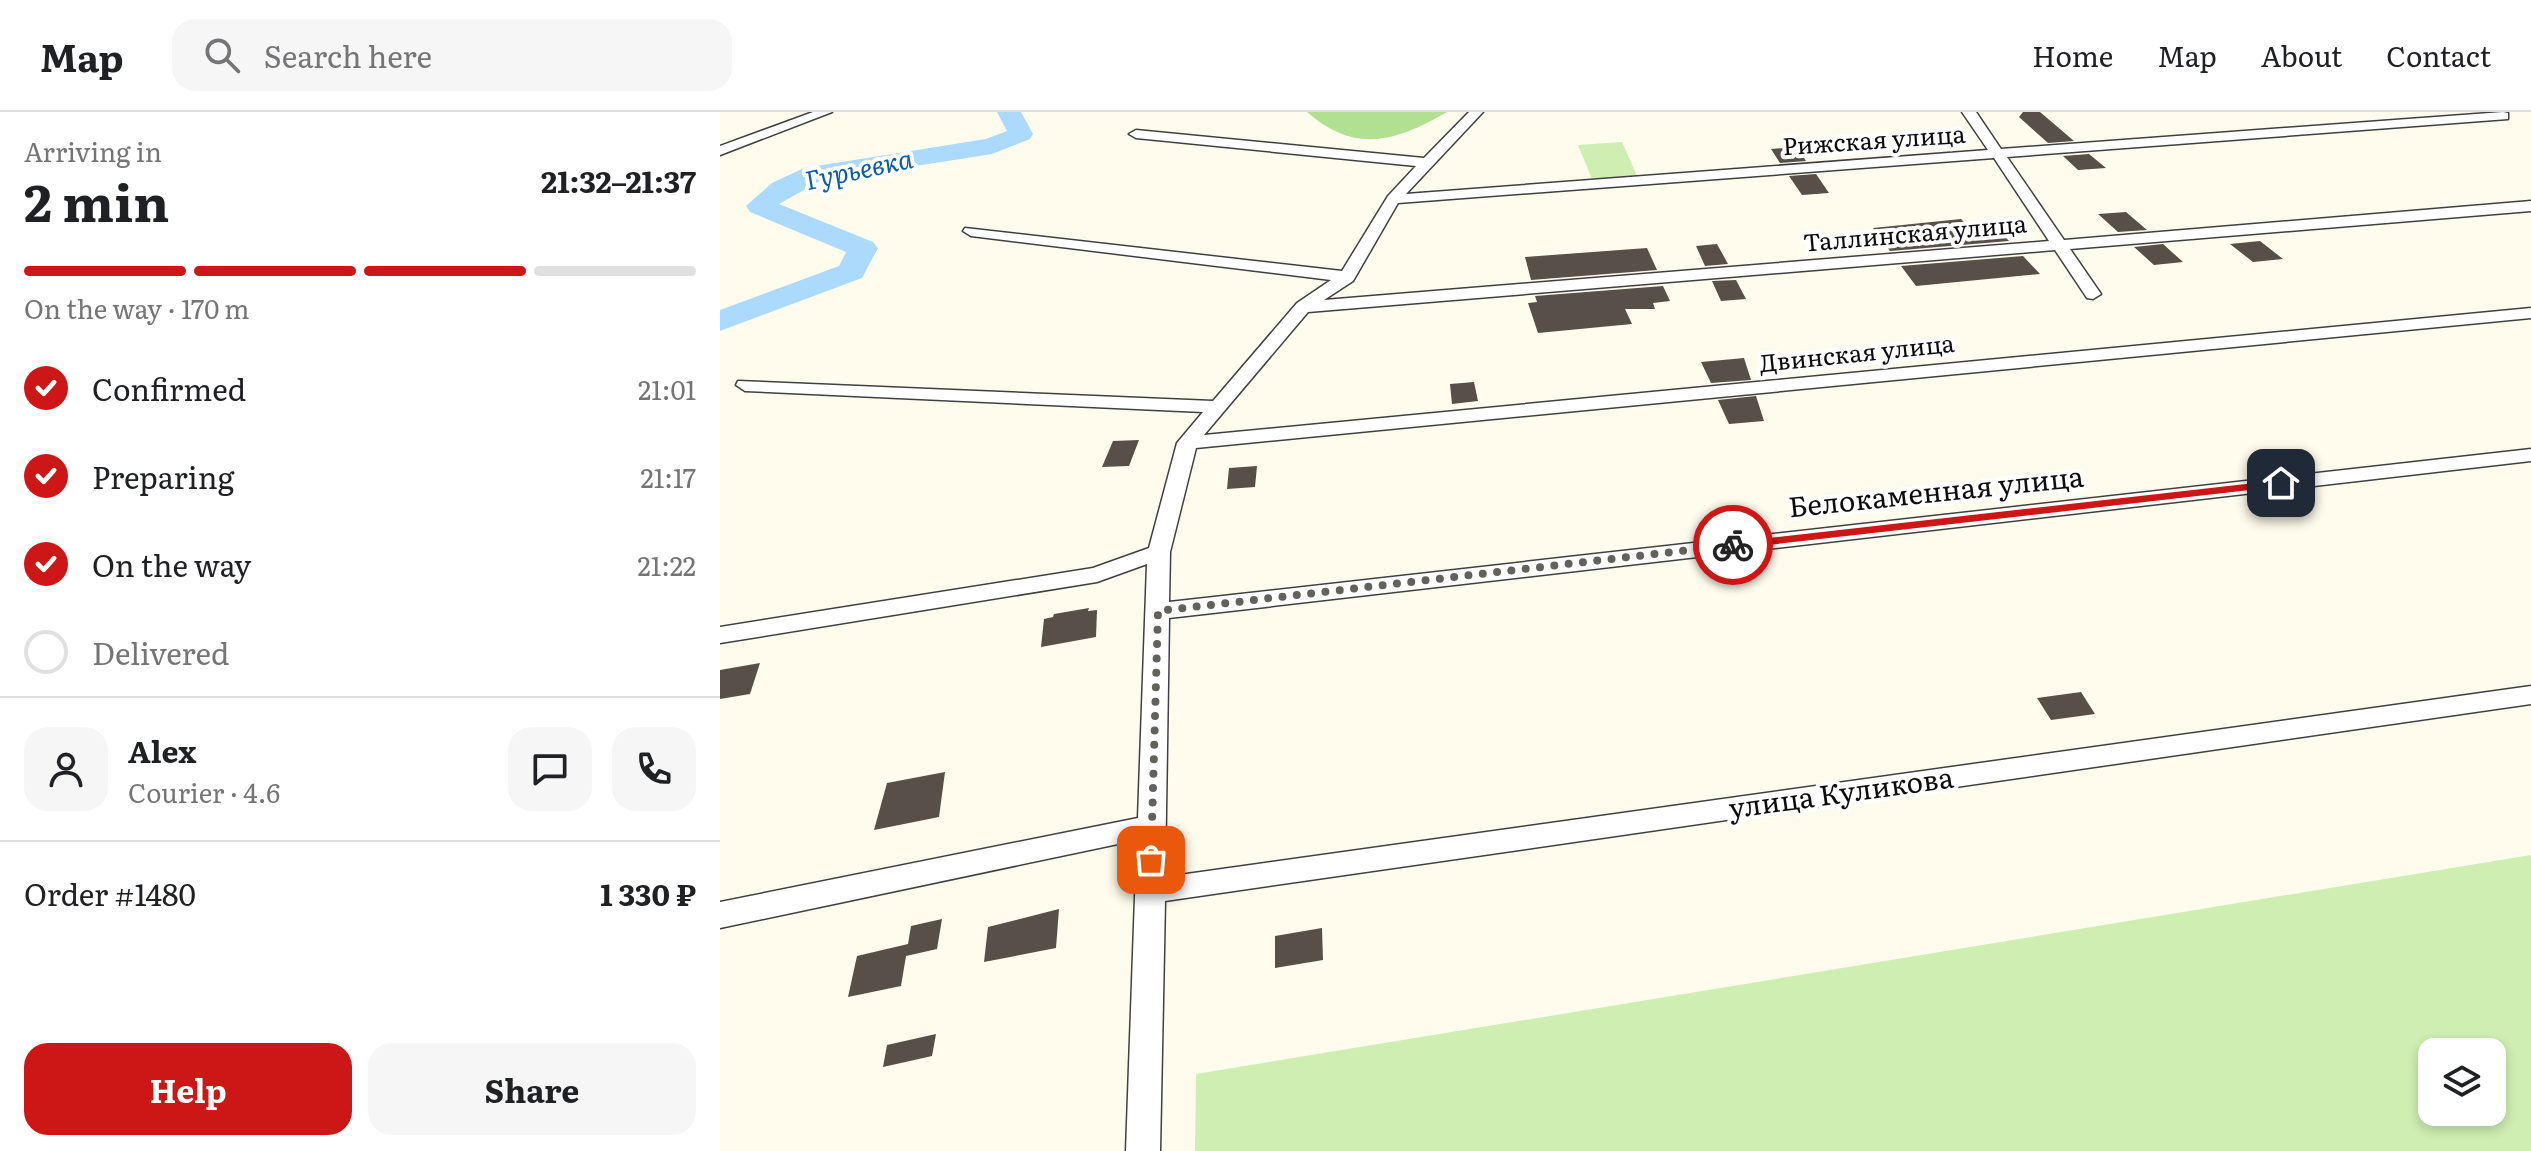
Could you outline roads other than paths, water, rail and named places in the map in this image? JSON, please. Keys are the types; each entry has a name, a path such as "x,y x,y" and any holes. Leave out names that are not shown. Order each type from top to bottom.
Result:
{"street":[{"path":"720,151 825,112"},
{"path":"1143,1151 1159,552 1187,443 1303,307 1347,277 1393,199 1476,112"},
{"path":"1969,112 2093,294"},
{"name":"Рижская улица","path":"1393,199 2503,116"},
{"path":"1136,134 1427,163"},
{"name":"Таллинская улица","path":"1303,307 2531,206"},
{"path":"971,231 1347,277"},
{"name":"Двинская улица","path":"1187,443 2531,313"},
{"path":"745,385 1218,407"},
{"name":"Белокаменная улица","path":"1158,611 2531,455"},
{"path":"720,635 1097,575 1159,552"},
{"name":"улица Куликова","path":"1150,891 2531,695"},
{"path":"720,915 1147,827"}],"waterway":[{"name":"Гурьевка","path":"720,321 851,272 863,248 760,206 782,189 813,174 992,146 1021,134 1009,112"}]}
